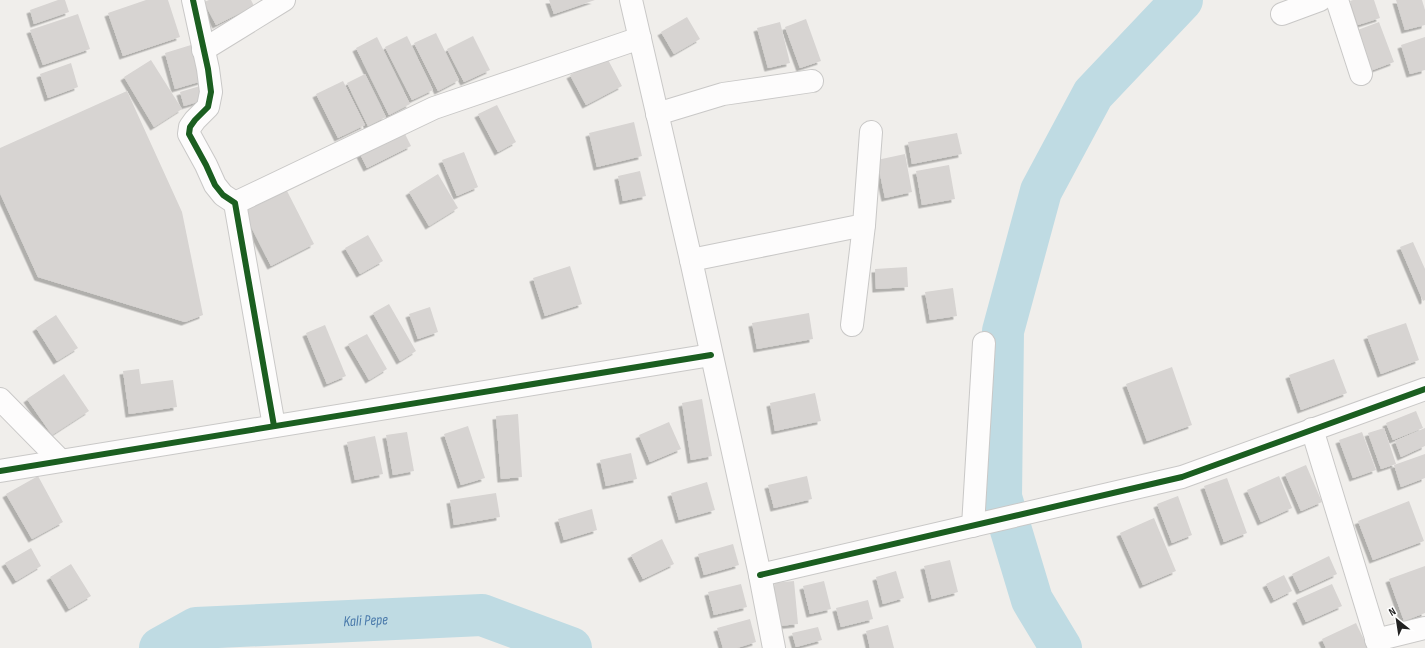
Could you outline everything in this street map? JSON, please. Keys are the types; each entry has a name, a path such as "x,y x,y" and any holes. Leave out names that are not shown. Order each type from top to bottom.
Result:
{"street":[{"path":"193,0 208,69 211,92 208,107 190,127 189,134 215,185 223,195 235,203 274,426"},
{"path":"203,50 284,0"},
{"path":"631,0 691,260 760,575 774,648"},
{"path":"1282,14 1320,0"},
{"path":"1337,0 1361,74"},
{"path":"235,203 434,108 640,38"},
{"path":"657,114 723,94 812,81"},
{"path":"852,325 864,225 871,132"},
{"path":"691,260 864,225"},
{"path":"977,525 984,342"},
{"path":"0,471 711,355"},
{"path":"760,575 1182,477 1425,389"},
{"path":"0,399 61,461"},
{"path":"1312,429 1377,644 1425,628"}],"building":[{"path":"58,0 65,0 69,12 34,24 30,10"},
{"path":"146,0 168,0 180,37 123,56 108,13"},
{"path":"209,0 251,0 254,6 216,25 204,2"},
{"path":"549,0 595,0 554,14"},
{"path":"1374,0 1380,18 1358,25 1350,1"},
{"path":"1396,0 1422,0 1425,10 1425,25 1405,30"},
{"path":"78,14 90,49 43,65 30,30"},
{"path":"687,17 700,39 674,54 661,32"},
{"path":"806,19 821,61 800,68 785,27"},
{"path":"780,22 790,63 768,68 757,28"},
{"path":"1379,22 1394,62 1370,71 1355,31"},
{"path":"436,33 459,80 438,91 414,43"},
{"path":"407,36 433,90 412,100 385,47"},
{"path":"473,36 490,70 464,82 447,49"},
{"path":"377,37 410,104 389,115 356,48"},
{"path":"1425,37 1425,70 1410,74 1401,45"},
{"path":"191,45 202,81 175,89 165,53"},
{"path":"606,56 622,86 586,105 570,75"},
{"path":"151,60 182,109 154,127 124,77"},
{"path":"71,63 78,87 48,98 40,74"},
{"path":"365,74 386,117 368,126 347,83"},
{"path":"343,81 365,125 338,138 316,94"},
{"path":"200,86 204,100 184,106 180,92"},
{"path":"127,91 182,212 203,315 185,322 38,277 0,193 0,148"},
{"path":"497,105 516,142 498,152 478,114"},
{"path":"634,122 642,156 597,167 589,133"},
{"path":"402,128 411,146 367,168 358,150"},
{"path":"957,133 962,154 912,164 908,142"},
{"path":"464,152 478,187 457,196 442,160"},
{"path":"905,154 912,192 885,198 877,160"},
{"path":"949,165 955,199 922,205 916,171"},
{"path":"640,171 646,196 623,201 618,176"},
{"path":"438,174 458,208 429,226 409,192"},
{"path":"285,187 314,244 271,266 242,209"},
{"path":"368,235 383,261 360,274 345,248"},
{"path":"1413,242 1425,269 1425,300 1423,301 1400,247"},
{"path":"570,266 582,304 545,316 533,278"},
{"path":"907,267 908,287 876,289 875,269"},
{"path":"953,288 957,316 930,320 925,292"},
{"path":"389,304 416,351 400,361 373,313"},
{"path":"430,307 438,332 418,339 409,314"},
{"path":"809,313 813,339 757,349 752,323"},
{"path":"56,315 78,348 57,361 36,328"},
{"path":"1406,323 1419,360 1381,374 1367,336"},
{"path":"325,325 346,376 327,384 306,333"},
{"path":"367,334 387,369 369,380 348,344"},
{"path":"1334,359 1347,393 1301,410 1289,375"},
{"path":"1172,367 1192,425 1147,441 1126,384"},
{"path":"139,369 141,384 173,380 177,407 129,414 123,371"},
{"path":"64,374 89,411 52,435 27,399"},
{"path":"815,393 821,421 775,431 770,403"},
{"path":"702,399 712,456 691,460 682,403"},
{"path":"1416,411 1423,428 1393,440 1386,423"},
{"path":"518,414 522,477 501,479 496,416"},
{"path":"669,422 681,449 650,462 639,435"},
{"path":"468,426 485,478 461,485 444,434"},
{"path":"1384,428 1396,464 1381,469 1368,433"},
{"path":"1425,428 1425,446 1401,457 1395,441"},
{"path":"407,432 414,471 393,475 386,435"},
{"path":"1362,432 1376,470 1353,478 1339,440"},
{"path":"375,436 383,474 355,480 347,442"},
{"path":"631,453 637,479 606,486 600,460"},
{"path":"1425,454 1425,478 1401,487 1394,465"},
{"path":"1306,465 1322,502 1301,511 1285,474"},
{"path":"38,476 63,522 32,539 6,494"},
{"path":"807,476 812,499 774,508 768,485"},
{"path":"1279,476 1292,508 1261,522 1247,490"},
{"path":"1227,478 1247,533 1224,542 1204,486"},
{"path":"707,482 715,510 679,520 671,493"},
{"path":"496,493 500,517 454,525 450,500"},
{"path":"1178,496 1192,535 1172,543 1157,504"},
{"path":"1409,501 1424,541 1373,560 1358,521"},
{"path":"592,509 597,530 564,540 558,519"},
{"path":"1154,518 1176,571 1143,585 1120,533"},
{"path":"662,539 674,564 643,579 631,555"},
{"path":"733,544 739,565 704,575 698,554"},
{"path":"31,548 41,566 16,581 5,563"},
{"path":"1329,556 1337,574 1300,591 1292,574"},
{"path":"950,560 958,592 932,599 924,566"},
{"path":"71,564 91,596 69,609 50,577"},
{"path":"1425,566 1425,613 1404,621 1389,579"},
{"path":"896,571 904,598 883,604 876,577"},
{"path":"1284,575 1292,591 1274,600 1266,584"},
{"path":"794,581 798,624 779,626 774,583"},
{"path":"824,581 831,609 810,614 803,586"},
{"path":"741,584 747,607 714,615 708,592"},
{"path":"1332,584 1342,606 1306,622 1296,600"},
{"path":"868,600 873,619 841,627 836,608"},
{"path":"750,619 756,642 737,648 723,648 717,628"},
{"path":"1356,623 1368,648 1326,648 1322,639"},
{"path":"888,625 894,648 870,648 866,631"},
{"path":"818,627 822,640 796,647 792,633"}],"waterway":[{"path":"1061,648 1032,600 1001,497 1003,331 1041,191 1093,94 1182,0"},
{"name":"Kali Pepe","path":"160,648 196,628 482,615 571,648"}],"cycle path":[{"path":"193,0 208,69 211,92 208,107 190,127 189,134 215,185 223,195 235,203 274,426"},
{"path":"0,471 711,355"},
{"path":"760,575 1182,477 1425,389"}]}
